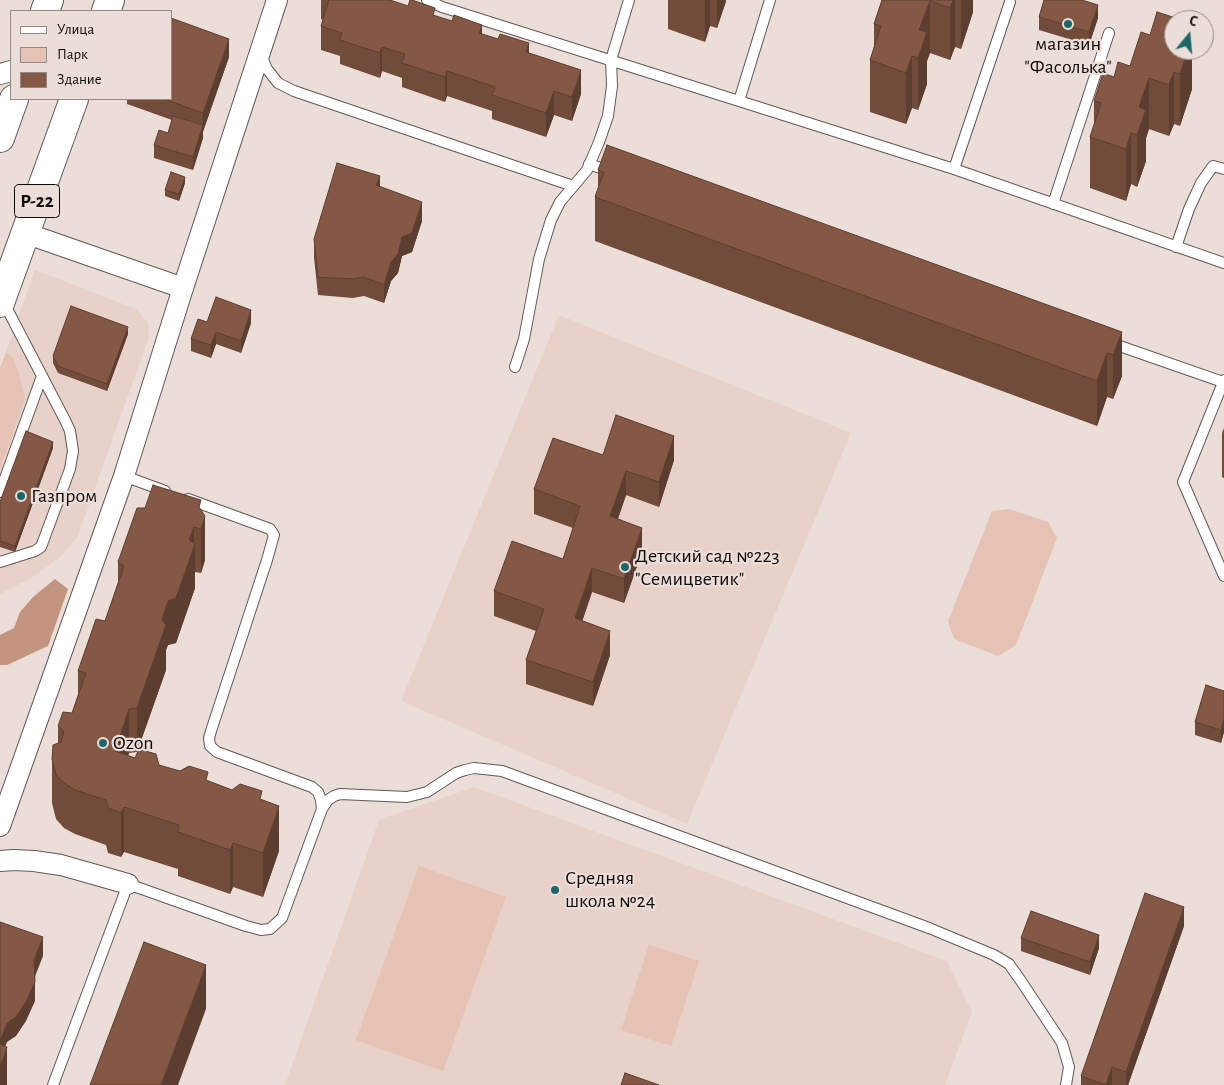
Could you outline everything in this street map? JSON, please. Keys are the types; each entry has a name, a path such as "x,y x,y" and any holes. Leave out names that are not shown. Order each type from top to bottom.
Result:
{"highway":[{"path":"0,138 14,100"},
{"name":"Р-22","path":"1,300 74,100"}],"street":[{"path":"0,826 124,476 182,288 277,0"},
{"path":"25,233 182,288"},
{"path":"0,861 34,861 61,865 128,884"}],"lane":[{"path":"427,0 442,7 954,169 1224,263"},
{"path":"515,367 524,339 539,259 551,220 560,202 587,170 599,142 611,100 611,60 629,0"},
{"path":"739,101 770,0"},
{"path":"954,169 1010,2"},
{"path":"1054,204 1109,33"},
{"path":"260,52 267,69 278,83 294,91 573,186"},
{"path":"589,164 627,177"},
{"path":"1176,247 1201,183 1213,166 1224,169"},
{"path":"0,562 35,551 41,547 72,459 70,431 1,300"},
{"path":"1102,340 1224,381 1183,482 1224,576"},
{"path":"0,492 42,376"},
{"path":"124,476 253,522 270,529 274,535 209,738 210,746 217,752 312,787 318,792 322,809"},
{"path":"53,1085 128,884 246,926 261,930 270,928 282,918 322,809 328,800 340,794 407,797 427,792 456,773 465,770 487,768 502,771 910,921 994,955 1009,964 1022,981 1062,1044 1069,1067 1066,1085"}],"shaded area":[{"path":"35,270 136,309 148,323 149,337 77,538 60,557 33,577 0,594 0,469 25,400 14,360 6,352"},
{"name":"Детский сад №223 \"Семицветик\"","path":"559,315 851,433 687,824 401,701"},
{"path":"55,579 68,589 48,646 7,665 0,665 0,635 14,628 20,612 33,597"},
{"name":"Средняя школа №24","path":"474,787 947,961 972,1012 945,1085 285,1085 379,820"}],"green space":[{"path":"6,352 14,359 25,400 0,469 0,368"},
{"path":"1009,509 1048,522 1057,538 1016,645 998,656 954,639 948,621 992,511"},
{"path":"419,866 506,897 443,1071 356,1040"},
{"path":"649,945 699,961 671,1046 621,1030"}],"building":[{"path":"329,0 390,0 408,6 410,0 412,0 435,8 433,15 452,21 454,15 482,25 479,33 498,39 500,34 529,43 526,52 581,70 572,97 554,91 546,113 492,95 495,87 447,71 445,77 402,63 405,54 382,47 380,53 340,40 342,33 321,26"},
{"path":"882,0 953,0 950,8 930,1 919,30 927,32 918,58 912,56 906,73 870,60 881,26 874,24"},
{"path":"1044,0 1082,0 1098,5 1089,32 1039,17"},
{"path":"1157,12 1164,14 1164,60 1185,60 1180,74 1174,72 1169,85 1149,78 1139,107 1146,110 1137,135 1131,133 1126,149 1090,137 1101,103 1094,101 1103,73 1114,77 1118,62 1130,66 1141,32 1150,35"},
{"path":"172,18 229,39 203,113 167,100 172,100"},
{"path":"173,116 203,125 193,157 154,145 159,130 168,133"},
{"path":"607,145 1122,332 1113,355 1107,353 1097,381 595,197 604,172 598,170"},
{"path":"337,163 380,176 376,185 422,202 412,233 402,237 398,254 391,262 384,285 364,277 353,279 318,277 314,239"},
{"path":"171,172 185,177 179,194 165,190"},
{"path":"216,297 251,310 241,341 216,332 211,345 191,339 198,319 207,322"},
{"path":"71,306 128,327 107,384 58,366 53,356"},
{"path":"616,415 674,436 659,482 626,471 610,516 642,528 624,579 592,568 575,618 610,631 593,682 526,660 544,609 494,591 512,541 563,559 580,506 534,489 553,438 603,455"},
{"path":"26,431 53,442 15,546 0,541 0,502"},
{"path":"153,485 201,500 199,507 205,516 201,529 194,527 189,540 195,544 176,598 168,601 162,620 166,625 137,708 129,709 115,751 135,758 139,749 156,754 159,765 180,771 189,766 208,772 206,780 232,790 240,784 262,791 260,799 279,806 263,853 233,843 230,850 178,832 179,825 124,807 121,813 108,808 106,800 75,790 56,775 52,759 53,745 61,742 64,731 58,726 63,712 72,713 86,673 78,671 96,619 105,621 124,566 118,562 137,508 145,508"},
{"path":"1206,685 1224,691 1224,719 1221,730 1195,722"},
{"path":"1145,893 1184,907 1126,1072 1112,1067 1106,1085 1081,1076"},
{"path":"1031,911 1099,935 1090,962 1021,938"},
{"path":"0,922 43,937 34,960 35,982 26,1002 16,1017 7,1023 0,1041"},
{"path":"144,942 206,965 161,1085 90,1085"},
{"path":"0,1044 7,1047 0,1067"},
{"path":"625,1073 659,1085 621,1085"}],"place":[{"name":"магазин \"Фасолька\"","path":"1068,24"},
{"name":"Газпром","path":"21,496"},
{"name":"Детский сад №223 \"Семицветик\"","path":"625,567"},
{"name":"Ozon","path":"103,743"},
{"name":"Средняя школа №24","path":"555,890"}]}
